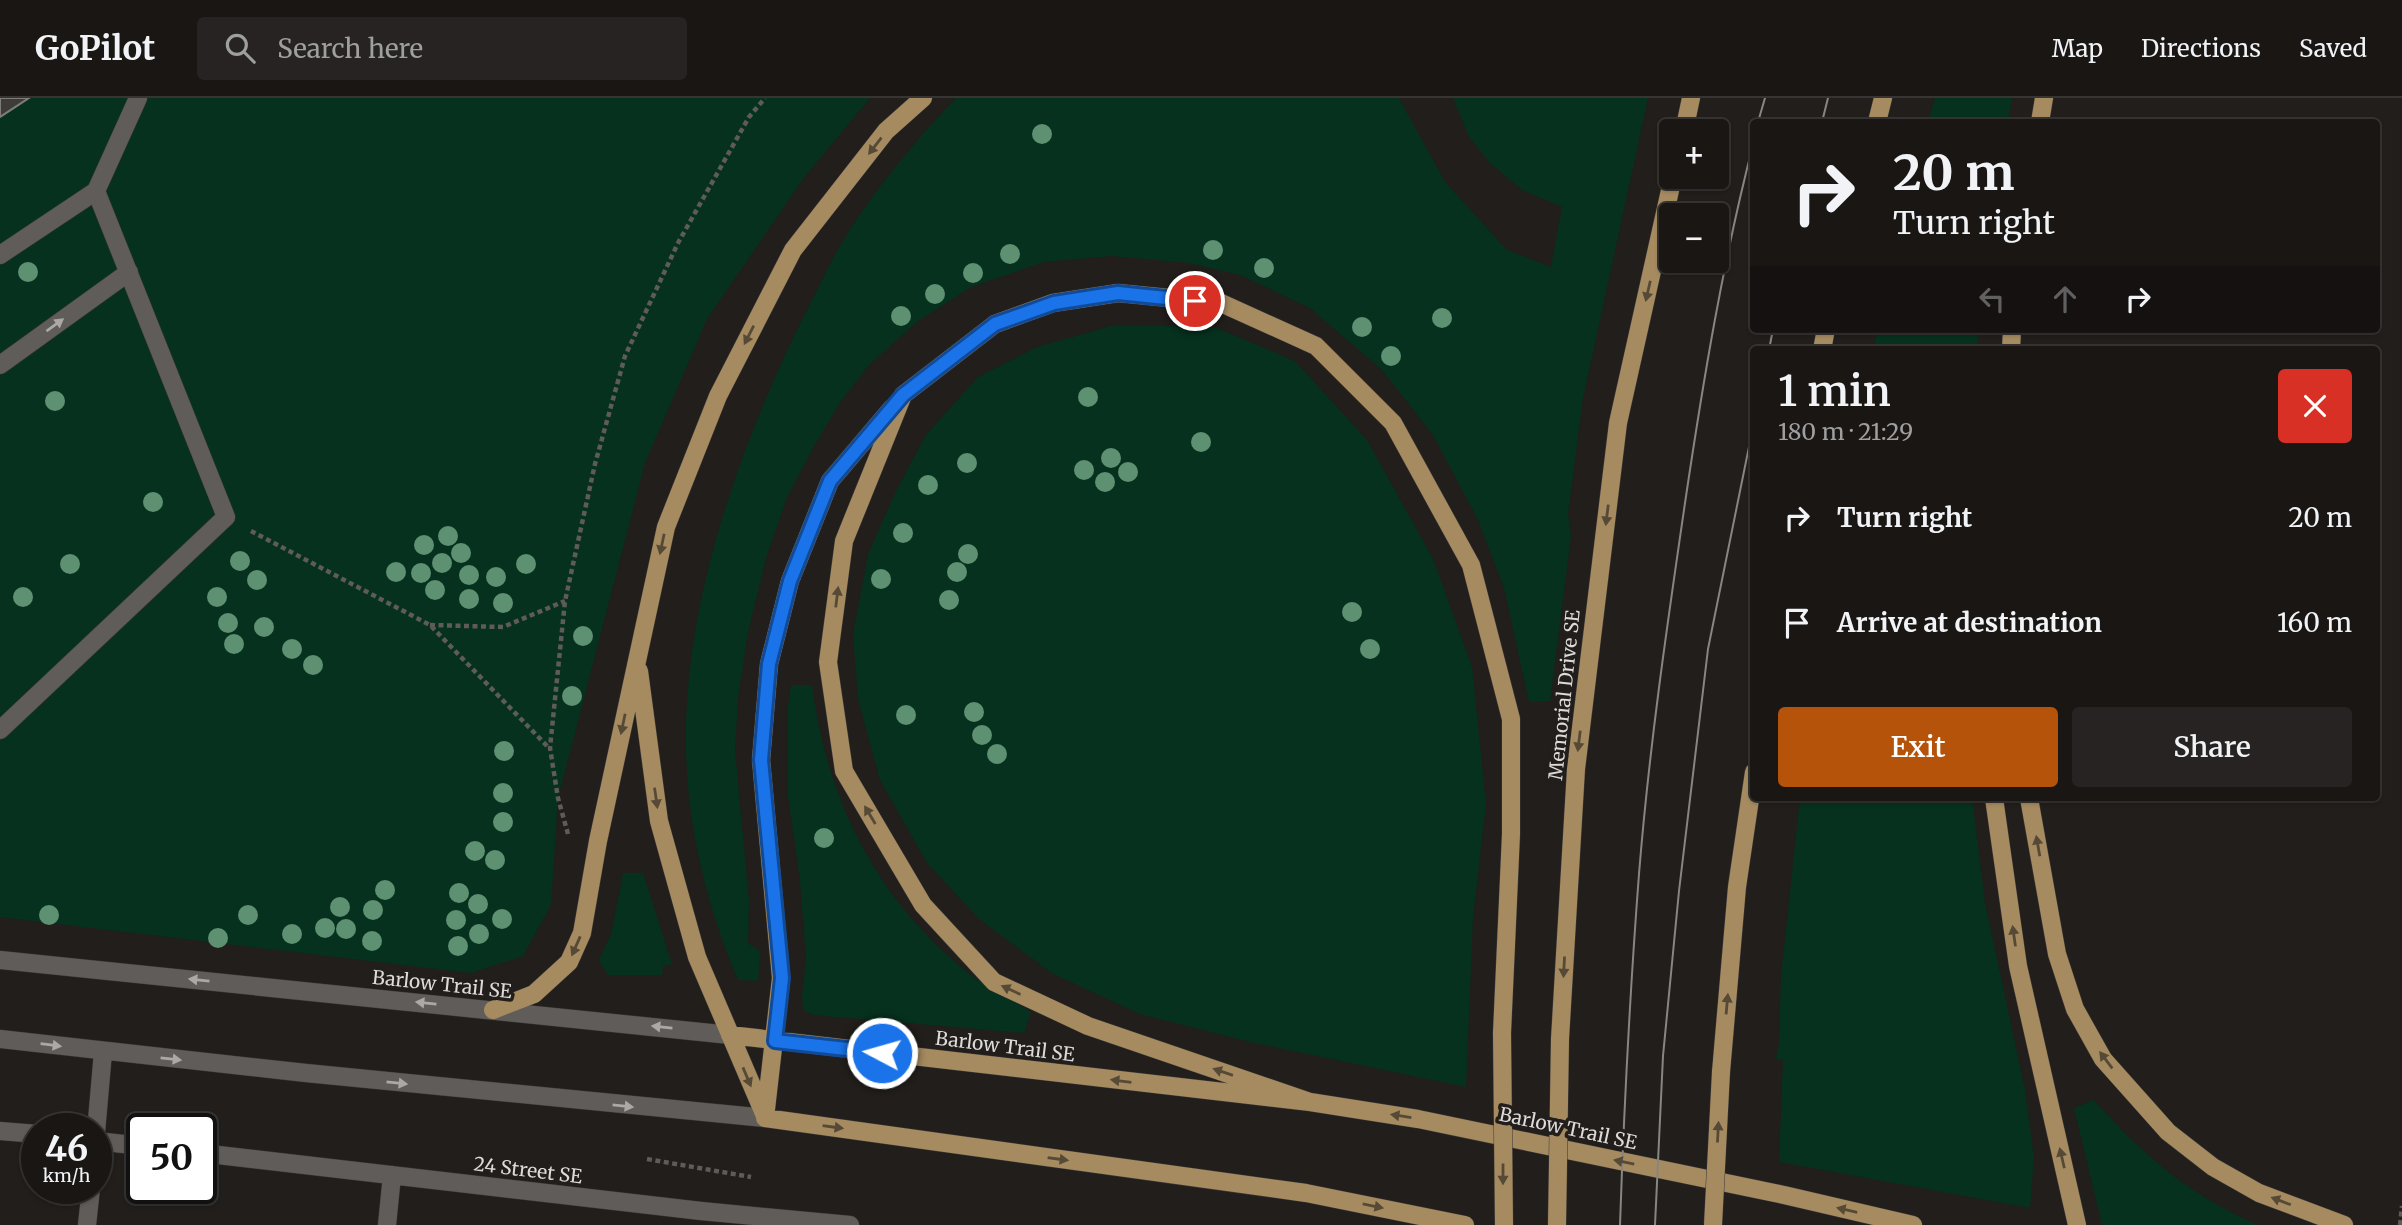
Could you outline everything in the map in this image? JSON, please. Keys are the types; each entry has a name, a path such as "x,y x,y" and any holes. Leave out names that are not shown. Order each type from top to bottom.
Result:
{"main road":[{"path":"494,1010 534,994 569,962 582,933 598,841 666,527 718,396 793,250 886,131 923,98"},
{"path":"1687,119 1691,98"},
{"path":"1878,119 1883,98"},
{"path":"2040,119 2044,98"},
{"name":"Memorial Drive SE","path":"1557,1225 1560,1039 1576,769 1618,423 1670,189"},
{"path":"765,1118 782,978 761,760 769,664 790,581 830,481 903,395 995,324 1054,303 1118,293 1221,303 1316,346 1393,424 1471,565 1511,719 1511,834 1502,1032 1504,1225"},
{"path":"903,395 844,541 828,663 844,771 923,905 995,982 1088,1026 1310,1102"},
{"path":"638,657 659,821 697,957 765,1118"},
{"path":"1713,1225 1721,1072 1737,887 1750,799"},
{"path":"1994,801 2018,966 2077,1225"},
{"path":"2030,801 2057,954 2076,1009 2103,1059 2168,1132 2213,1167 2259,1193 2344,1225"},
{"name":"Barlow Trail SE","path":"730,1035 1310,1102 1455,1126 1913,1225"},
{"path":"765,1118 1306,1193 1465,1225"}],"street":[{"path":"0,255 96,191 138,98"},
{"path":"0,730 226,517 96,191"},
{"path":"0,365 129,272"},
{"name":"Barlow Trail SE","path":"0,960 730,1035"},
{"path":"0,1039 103,1052 765,1118"},
{"path":"98,1113 103,1052"},
{"path":"0,1130 21,1133"},
{"name":"24 Street SE","path":"217,1155 392,1175 700,1218 850,1225"},
{"path":"387,1225 392,1175"},
{"path":"87,1225 89,1204"}],"path":[{"path":"569,838 558,798 550,748 565,601 595,464 625,356 678,243 749,117 765,98"},
{"path":"226,517 430,625 550,748"},
{"path":"430,625 503,627 565,601"},
{"path":"647,1159 751,1177"},
{"path":"2400,1225 2402,1206"}],"green space":[{"path":"0,98 870,98 803,179 707,319 645,463 558,798 551,905 523,956 471,973 0,917"},
{"path":"956,98 1399,98 1445,182 1507,250 1551,267 1562,207 1522,190 1491,164 1469,137 1453,98 1648,98 1583,398 1568,513 1571,536 1550,701 1529,702 1504,588 1478,520 1433,435 1382,370 1310,308 1240,275 1189,263 1112,256 1044,262 971,287 917,322 869,365 839,404 787,497 766,558 748,632 738,698 735,751 749,901 748,943 760,951 758,981 738,980 707,890 689,796 686,733 689,679 709,568 742,458 763,404 832,260 885,180"},
{"path":"1935,98 2012,98 2008,119 1929,119"},
{"path":"1115,325 1214,327 1295,361 1367,440 1433,559 1472,667 1486,804 1473,917 1466,1087 1254,1043 1140,1014 1053,974 979,919 927,863 880,780 858,699 853,635 868,554 896,491 926,435 978,377 1037,347"},
{"path":"1877,333 1978,333 1977,346 1874,346"},
{"path":"791,685 812,685 819,728 844,809 862,847 884,883 909,916 972,976 1031,1012 1024,1033 813,1015 803,1010 806,958 800,880 788,796 788,706"},
{"path":"1800,801 1972,801 1985,903 2025,1090 2034,1158 2030,1208 1779,1162 1783,1060 1776,1059 1781,977"},
{"path":"623,873 643,873 672,964 663,966 662,975 608,975 599,960 611,934"},
{"path":"2094,1100 2130,1139 2169,1172 2211,1201 2258,1225 2102,1225 2074,1108"}],"building":[{"path":"0,98 29,98 0,117"}],"tram line":[{"path":"1759,119 1765,98"},
{"path":"1823,119 1828,98"},
{"path":"1620,1225 1636,918 1653,734 1678,549 1707,367 1723,276 1750,158"},
{"path":"1770,346 1772,333"},
{"path":"1655,1225 1663,1056 1679,891 1708,649 1750,442"}],"route":[{"path":"882,1053 775,1041 782,978 761,760 769,664 790,581 830,481 903,395 995,324 1054,303 1118,293 1195,301"}]}
